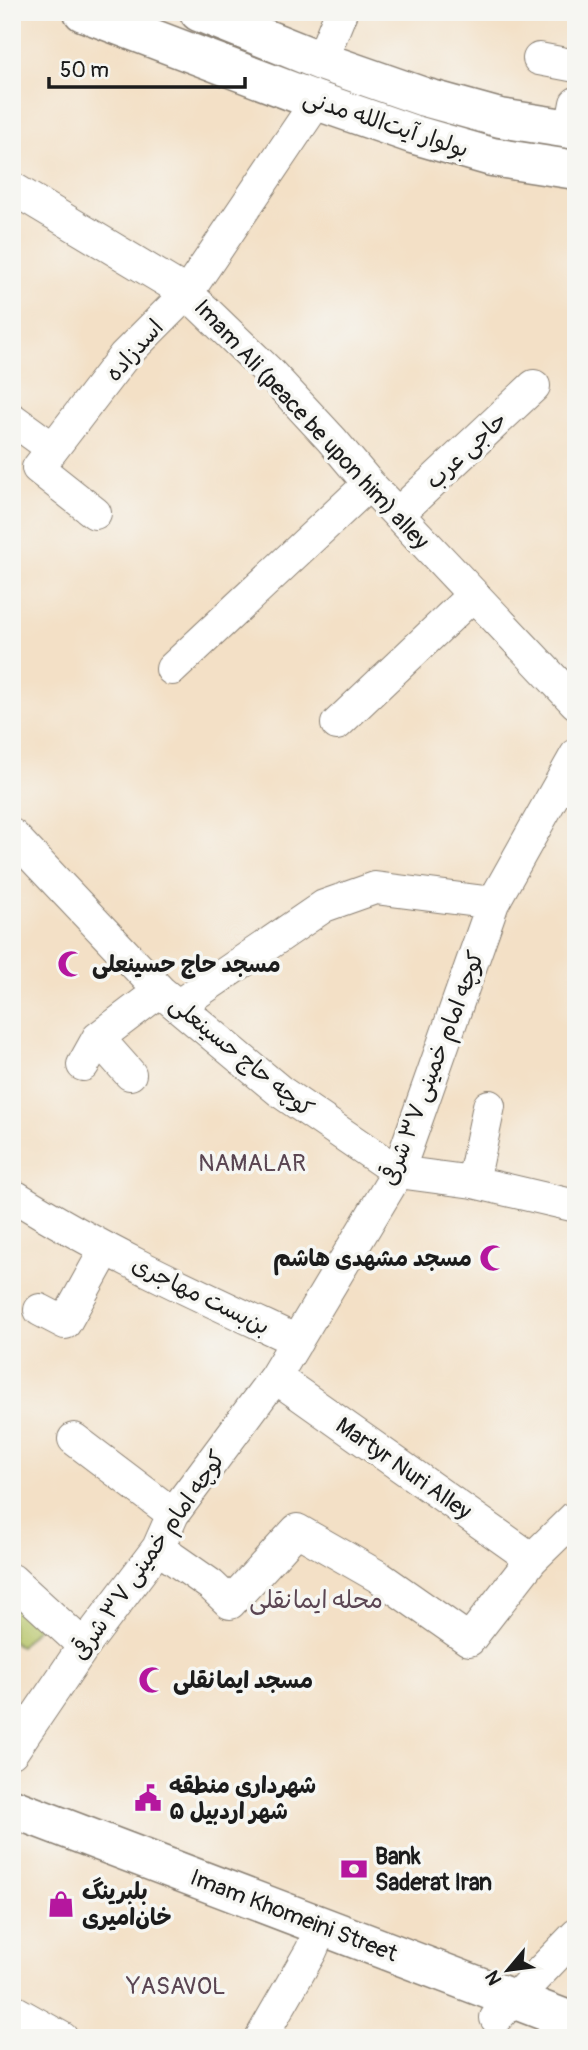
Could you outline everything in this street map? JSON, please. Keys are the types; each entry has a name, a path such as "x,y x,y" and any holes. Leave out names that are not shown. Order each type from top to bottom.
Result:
{"main road":[{"name":"بولوار آیت‌الله مدنی","path":"83,12 412,134 492,157 576,170"},
{"name":"بولوار آیت‌الله مدنی","path":"200,12 321,61 424,97 500,118 574,121"},
{"name":"Imam Khomeini Street","path":"12,1808 317,1939 505,2008 576,2023"}],"street":[{"path":"321,61 341,12"},
{"path":"539,59 576,66"},
{"name":"اسدزاده","path":"95,513 38,468 124,356 187,293 317,101"},
{"name":"Imam Ali (peace be upon him) alley","path":"12,188 187,293 270,373 369,484 576,703"},
{"name":"حاجی عرب","path":"398,514 534,386"},
{"path":"12,419 52,448"},
{"path":"172,669 369,484"},
{"path":"337,724 473,595"},
{"name":"کوچه امام خمینی ۳۷ شرقی","path":"12,1752 84,1646 158,1548 173,1514 275,1377 398,1172 493,903 576,755"},
{"name":"کوچه حاج حسینعلی","path":"12,835 24,866 169,998 281,1092 398,1172"},
{"path":"130,1073 91,1052 169,998 324,906 375,888 493,903"},
{"path":"473,1182 489,1106"},
{"path":"398,1172 473,1182 574,1203"},
{"name":"بن‌بست مهاجری","path":"16,1197 65,1228 297,1341"},
{"name":"بن‌بست مهاجری","path":"40,1310 65,1323 106,1249"},
{"name":"Martyr Nuri Alley","path":"275,1377 532,1559"},
{"path":"74,1439 173,1514"},
{"path":"158,1548 211,1585 230,1603 297,1531 379,1577 469,1640 532,1559 574,1520"},
{"path":"12,1580 84,1646"},
{"path":"505,2008 576,1935"},
{"path":"261,2038 317,1939"},
{"path":"12,2010 62,2038"}],"green space":[{"path":"12,1599 39,1626 20,1647 12,1640"}],"place":[{"name":"مسجد حاج حسینعلی","path":"71,964"},
{"name":"مسجد مشهدی هاشم","path":"493,1258"},
{"name":"مسجد ایمانقلی","path":"152,1680"},
{"name":"شهرداری منطقه ۵ شهر اردبیل","path":"148,1798"},
{"name":"Bank Saderat Iran","path":"354,1869"},
{"name":"بلبرینگ خان‌امیری","path":"61,1904"}],"district":[{"name":"NAMALAR","path":"252,1163"},
{"name":"محله ایمانقلی","path":"316,1600"},
{"name":"YASAVOL","path":"176,1986"}]}
